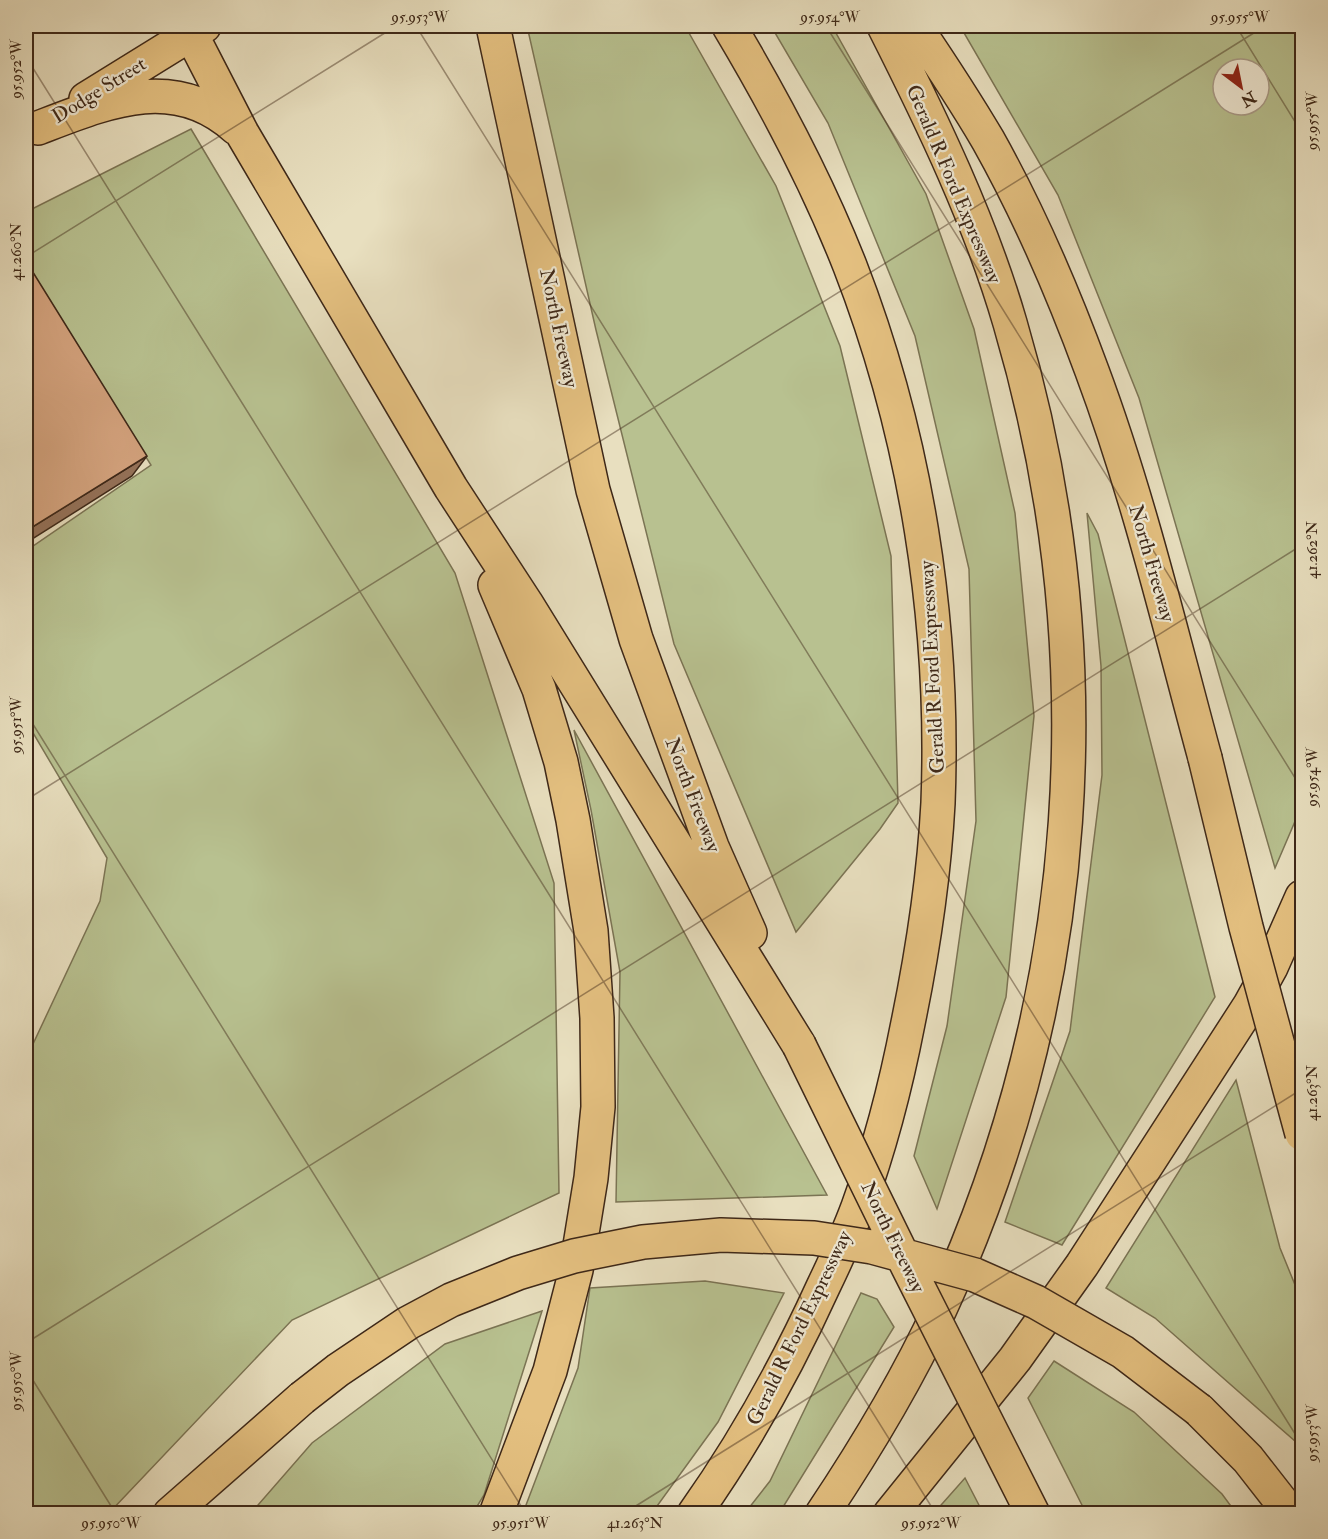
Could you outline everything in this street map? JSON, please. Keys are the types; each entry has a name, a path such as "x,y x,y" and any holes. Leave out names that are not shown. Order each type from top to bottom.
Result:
{"highway":[{"name":"North Freeway","path":"493,26 593,490 636,639 712,847 799,1045 1033,1514"},
{"name":"Gerald R Ford Expressway","path":"694,1514 747,1434 779,1379 858,1207 891,1097 920,960 934,851 939,753 934,643 925,546 905,446 883,362 850,267 812,176 769,93 729,26"},
{"name":"Gerald R Ford Expressway","path":"822,1514 867,1443 927,1335 956,1272 1002,1150 1029,1054 1048,963 1062,865 1069,768 1068,667 1060,563 1045,463 1027,386 1009,319 974,224 928,117 884,26"},
{"name":"North Freeway","path":"915,26 988,140 1034,230 1075,326 1108,414 1138,510 1205,758 1246,927 1302,1134"},
{"path":"197,30 242,133 451,488 526,603 799,1045"},
{"name":"Dodge Street","path":"32,132 197,30"},
{"path":"32,132 111,102 140,96 160,96 181,98 197,103 215,112 242,133"},
{"path":"451,488 504,604 539,689 561,762 591,931 597,1018 598,1107 591,1178 576,1270 550,1371 495,1514"},
{"path":"890,1514 1015,1359 1082,1265 1250,1005 1271,967 1302,897"},
{"path":"170,1514 302,1398 338,1370 408,1323 451,1300 518,1273 574,1256 643,1242 721,1235 814,1238 872,1247 975,1275 1036,1302 1123,1352 1199,1410 1248,1459 1286,1508"},
{"path":"196,1514 251,1450 302,1398"}],"green space":[{"path":"527,26 685,26 776,186 840,346 891,556 898,803 880,829 796,932 674,644 596,330"},
{"path":"771,26 832,26 926,194 974,329 1015,513 1034,716 1006,997 937,1209 914,1156 947,1026 976,821 969,569 915,336 828,123"},
{"path":"960,26 1302,26 1302,805 1275,868 1139,398 1058,195"},
{"path":"191,129 455,573 554,883 559,1193 292,1320 109,1513 26,1513 26,1059 100,901 107,858 26,721 26,551 151,465 26,266 26,212"},
{"path":"1087,513 1098,534 1215,997 1062,1245 1005,1222 1070,1031 1102,775 1101,666"},
{"path":"574,730 827,1195 616,1202 620,972"},
{"path":"1236,1080 1280,1248 1302,1302 1302,1452 1296,1442 1155,1318 1106,1288"},
{"path":"705,1281 784,1293 718,1422 652,1513 523,1513 578,1368 590,1288"},
{"path":"861,1293 877,1299 894,1327 780,1512 745,1513 770,1481"},
{"path":"542,1311 484,1495 473,1513 251,1513 312,1443 445,1344"},
{"path":"1054,1361 1134,1412 1222,1494 1236,1513 1086,1513 1028,1398"},
{"path":"965,1478 983,1513 934,1513"}],"building":[{"path":"26,261 147,456 26,531"}]}
